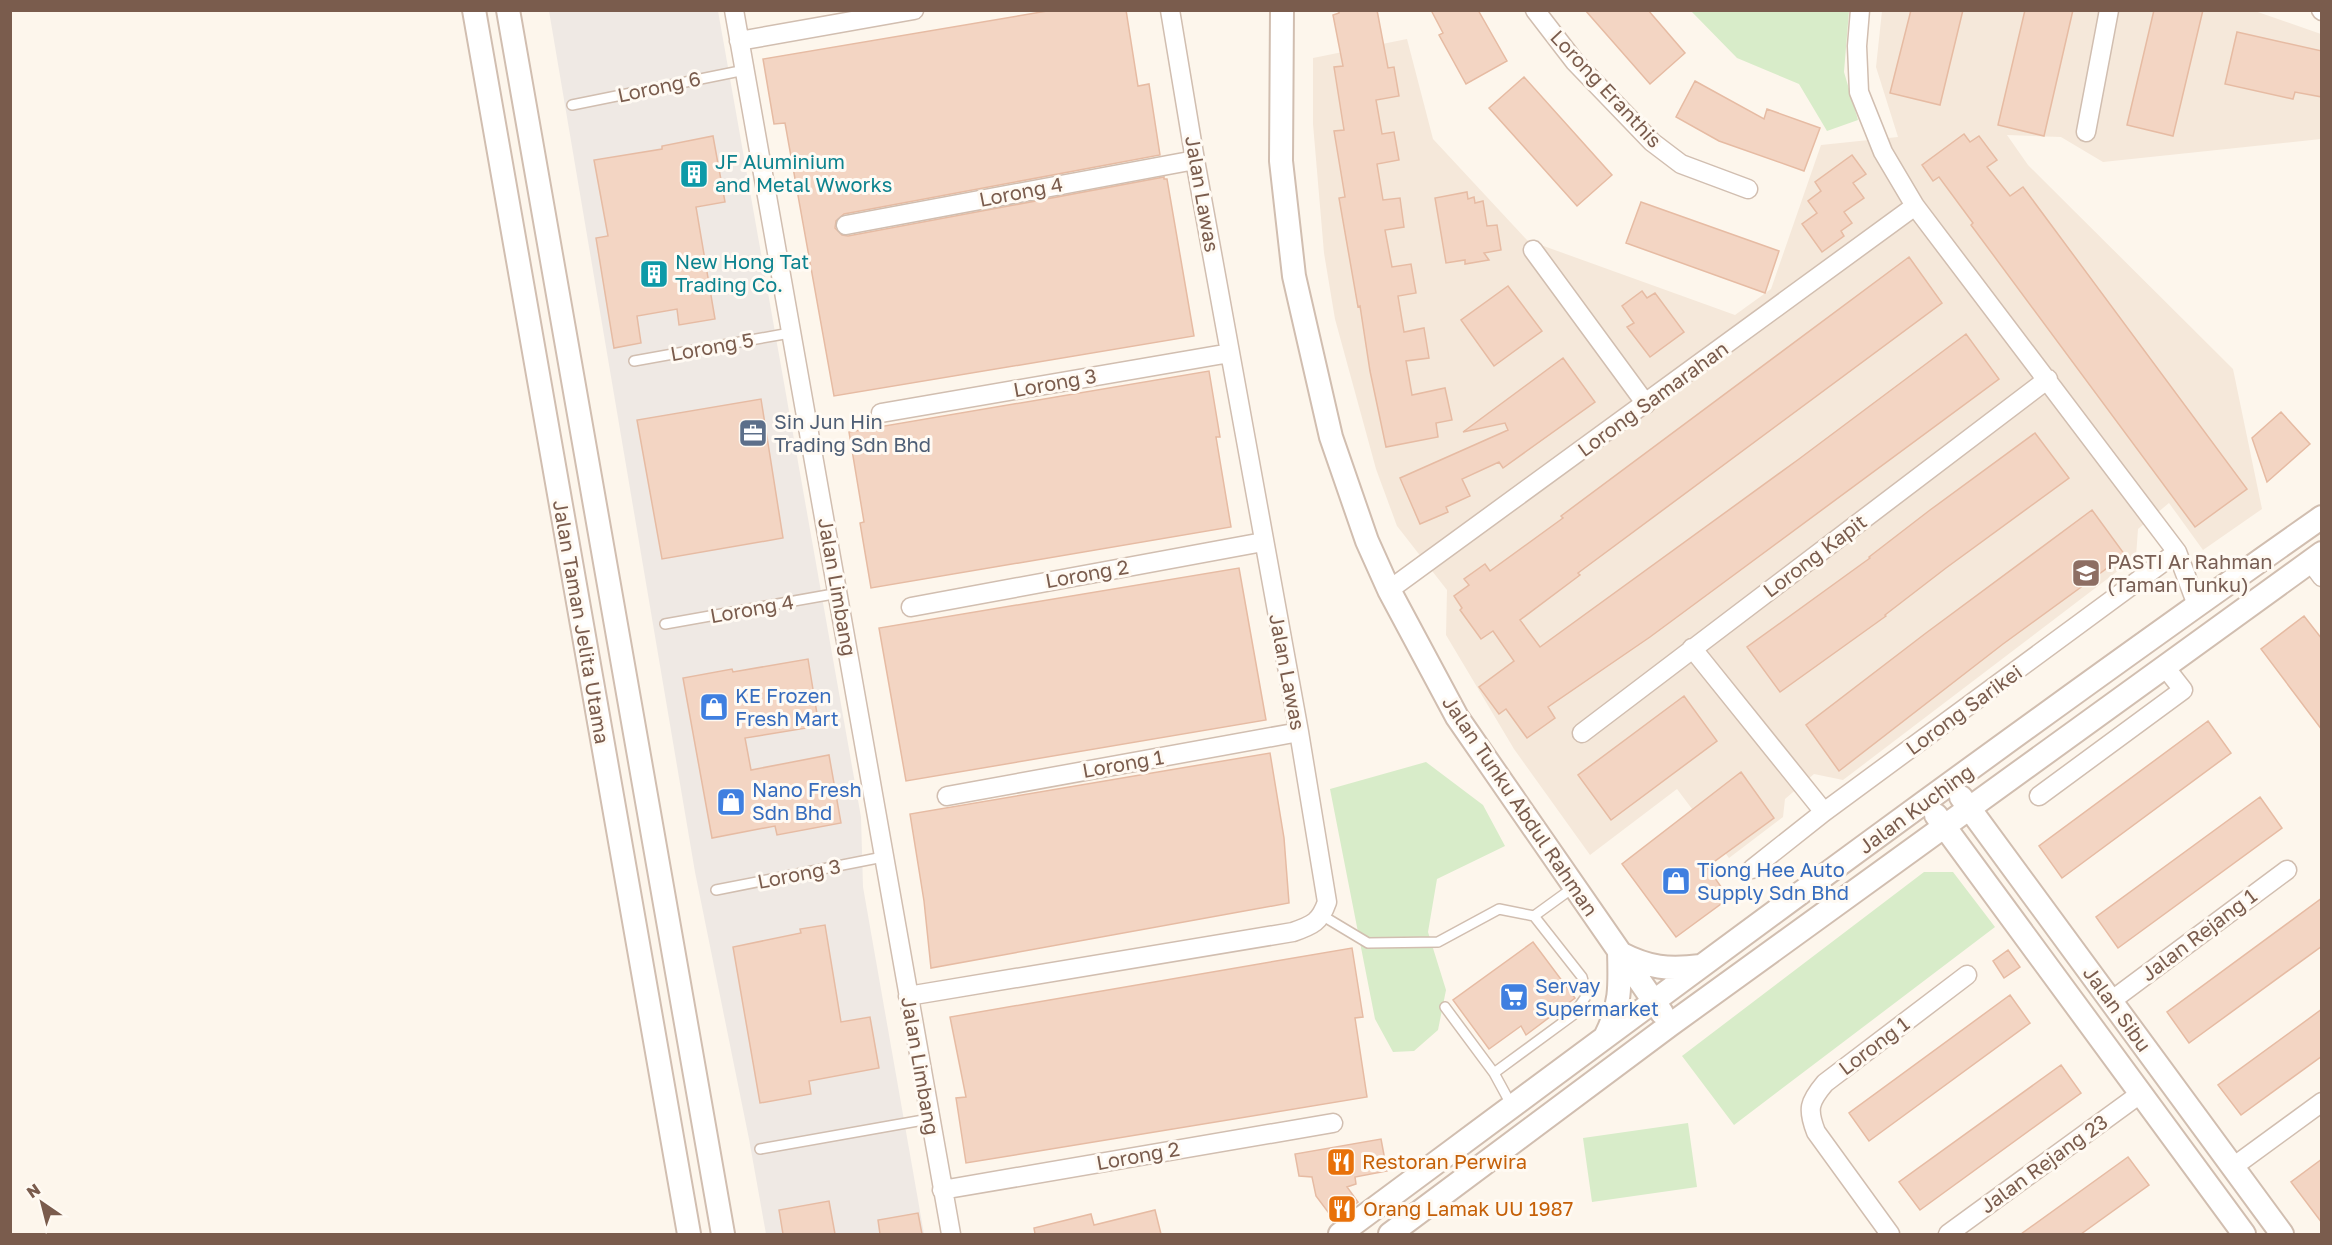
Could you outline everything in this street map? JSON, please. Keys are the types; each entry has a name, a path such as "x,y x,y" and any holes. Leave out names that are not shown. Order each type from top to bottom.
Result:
{"street":[{"name":"Jalan Taman Jelita Utama","path":"474,10 689,1234"},
{"name":"Jalan Taman Jelita Utama","path":"508,10 723,1234"},
{"name":"Jalan Limbang","path":"734,10 951,1234"},
{"path":"739,41 914,10"},
{"name":"Jalan Lawas","path":"1170,10 1263,542 1299,732 1327,903 1323,916"},
{"name":"Jalan Tunku Abdul Rahman","path":"1282,10 1281,160 1294,276 1331,437 1367,541 1389,590 1456,717 1670,1025"},
{"name":"Lorong Eranthis","path":"1535,10 1575,62 1652,142 1681,164 1748,189"},
{"path":"1860,10 1857,46 1859,92 1883,152 1916,206 2177,552 2197,605"},
{"path":"2086,132 2109,10"},
{"name":"Lorong 4","path":"846,225 1195,160"},
{"name":"Lorong Samarahan","path":"1389,590 1916,206"},
{"path":"1533,250 1646,404"},
{"name":"Lorong 3","path":"881,413 1230,352"},
{"name":"Lorong Kapit","path":"1582,733 2048,379"},
{"name":"Jalan Kuching","path":"1340,1234 1605,1036 2197,605 2322,517"},
{"name":"Lorong 2","path":"910,607 1263,542"},
{"name":"Lorong Sarikei","path":"1752,869 1824,812 2177,552"},
{"name":"Jalan Kuching","path":"1390,1234 1670,1025 2165,667 2318,564"},
{"path":"1692,648 1824,812"},
{"path":"2039,796 2183,690 2165,667"},
{"name":"Lorong 1","path":"947,796 1299,732"},
{"name":"Jalan Sibu","path":"1951,784 2282,1234"},
{"name":"Jalan Sibu","path":"1926,802 2243,1234"},
{"name":"Jalan Rejang 1","path":"2110,1001 2287,870"},
{"path":"908,996 1293,932 1311,926 1323,916"},
{"path":"1605,1036 1615,1016 1620,996 1619,952 1641,963 1662,968 1702,966"},
{"name":"Lorong 1","path":"1890,1234 1816,1132 1810,1118 1810,1108 1814,1096 1825,1083 1967,975"},
{"name":"Jalan Rejang 23","path":"1948,1234 2140,1094"},
{"path":"2233,1167 2322,1102"},
{"name":"Lorong 2","path":"942,1190 1333,1123"},
{"path":"2243,1234 2267,1214"}],"lane":[{"name":"Lorong 6","path":"572,105 745,70"},
{"name":"Lorong 5","path":"634,361 790,333"},
{"name":"Lorong 4","path":"665,624 838,593"},
{"name":"Lorong 3","path":"716,890 883,857"},
{"path":"1534,916 1574,887"},
{"path":"1323,916 1368,943 1438,942 1499,909 1534,916 1582,976 1587,995 1573,1015 1494,1073"},
{"path":"1445,1007 1494,1073 1512,1106"},
{"path":"760,1149 929,1119"}],"shaded area":[{"path":"2252,10 2321,34 2321,139 2103,162 2061,137 2007,135 2028,165 2233,369 2262,509 2203,550 2169,503 2138,529 2136,557 1843,780 1814,774 1785,799 1783,817 1729,858 1677,789 1590,855 1514,749 1446,635 1447,590 1397,526 1376,469 1335,319 1324,253 1313,124 1313,58 1407,39 1433,139 1527,240 1735,315 1771,289 1821,145 1898,137 1876,67 1882,11"},
{"path":"549,11 718,11 861,817 863,887 924,1234 766,1234 695,872"}],"green space":[{"path":"1691,11 1849,11 1844,72 1858,120 1827,131 1799,84 1737,58"},
{"path":"1426,762 1483,805 1505,846 1437,879 1428,932 1446,990 1438,1030 1414,1051 1393,1052 1375,1019 1330,789"},
{"path":"1924,872 1953,872 1995,927 1734,1125 1682,1056"},
{"path":"1688,1123 1697,1187 1592,1202 1583,1138"}],"building":[{"path":"1053,10 1126,10 1138,86 1149,84 1160,155 844,214 836,221 835,228 842,235 848,236 1164,177 1167,179 1194,336 834,396 785,123 774,124 763,59"},
{"path":"1339,10 1377,10 1388,68 1394,67 1399,96 1376,100 1382,134 1394,132 1399,160 1377,164 1383,200 1400,198 1404,227 1385,230 1392,267 1411,264 1416,293 1398,296 1404,332 1424,328 1429,358 1406,361 1412,395 1445,388 1452,420 1436,423 1438,437 1386,447 1339,198 1345,197 1334,131 1344,130 1334,67 1343,66 1333,15 1339,13"},
{"path":"1431,10 1478,10 1507,61 1466,84 1439,35 1443,33"},
{"path":"1585,10 1648,10 1685,53 1650,84"},
{"path":"1911,10 1963,10 1940,105 1890,93"},
{"path":"2025,10 2073,10 2044,136 1998,125"},
{"path":"2154,10 2203,10 2173,136 2127,125"},
{"path":"2237,32 2322,51 2322,97 2295,92 2293,99 2225,84"},
{"path":"1524,77 1612,175 1577,206 1489,108"},
{"path":"1695,81 1764,119 1767,109 1820,128 1804,171 1719,141 1676,117"},
{"path":"1964,134 1970,142 1979,136 1997,160 1987,167 2010,196 2023,187 2247,489 2195,527 1971,225 1973,223 1939,177 1933,181 1922,165"},
{"path":"713,136 725,202 696,207 715,319 679,325 677,309 637,316 641,343 614,348 596,238 608,236 594,160 662,149 662,146"},
{"path":"1852,155 1866,174 1853,183 1864,198 1844,212 1852,223 1841,231 1844,236 1822,252 1802,224 1817,213 1808,201 1821,191 1815,182"},
{"path":"1467,192 1468,199 1474,197 1475,203 1483,201 1487,226 1497,225 1501,250 1484,253 1489,260 1465,264 1465,260 1446,263 1435,198"},
{"path":"1641,202 1779,251 1765,293 1626,243"},
{"path":"1909,257 1942,303 1578,573 1580,575 1520,620 1540,647 1799,459 1966,334 1999,379 1650,637 1548,707 1555,718 1527,738 1506,709 1499,714 1479,687 1514,661 1493,631 1481,639 1460,610 1462,608 1454,596 1469,585 1464,579 1485,564 1490,571"},
{"path":"1508,286 1542,331 1494,366 1461,320"},
{"path":"1642,291 1647,298 1655,293 1684,332 1650,357 1627,327 1634,323 1622,306"},
{"path":"1563,358 1595,402 1503,468 1499,462 1462,479 1470,496 1446,507 1448,512 1420,524 1400,478 1508,430 1505,423 1463,432"},
{"path":"1209,371 1220,437 1216,437 1231,527 871,588 860,523 864,522 849,432"},
{"path":"761,399 783,538 662,559 637,420"},
{"path":"2281,412 2310,444 2267,482 2252,438"},
{"path":"2035,433 2069,478 1946,568 1886,616 1780,692 1747,647 1870,558 1930,510"},
{"path":"2092,510 2125,555 2003,644 1839,771 1806,725"},
{"path":"1239,568 1266,720 906,781 879,628"},
{"path":"2304,616 2322,639 2322,730 2261,649"},
{"path":"808,659 819,726 745,738 751,770 829,755 841,823 777,835 775,826 712,838 683,678"},
{"path":"1684,696 1717,741 1611,820 1578,775"},
{"path":"2208,721 2231,753 2062,878 2039,846"},
{"path":"1270,753 1284,838 1289,903 931,968 924,901 910,814"},
{"path":"1741,772 1774,818 1707,867 1729,898 1676,937 1622,864"},
{"path":"2260,797 2282,828 2118,948 2096,917"},
{"path":"2322,898 2322,946 2189,1043 2167,1012"},
{"path":"825,925 841,1022 870,1017 879,1068 809,1081 811,1094 760,1103 733,947 801,933 800,929"},
{"name":"Servay Supermarket","path":"1533,942 1575,998 1526,1035 1521,1026 1489,1049 1453,1000"},
{"path":"1352,948 1363,1017 1355,1018 1367,1097 966,1163 956,1098 966,1097 950,1017"},
{"path":"2008,950 2020,967 2004,978 1993,961"},
{"path":"2010,995 2030,1023 1869,1141 1849,1113"},
{"path":"2322,1009 2322,1056 2241,1115 2218,1085"},
{"path":"2061,1065 2081,1093 1920,1210 1899,1182"},
{"name":"Restoran Perwira","path":"1381,1139 1387,1171 1355,1177 1356,1184 1347,1187 1358,1202 1334,1220 1316,1196 1312,1177 1299,1176 1295,1154"},
{"path":"2128,1157 2149,1185 2081,1234 2021,1234"},
{"path":"2322,1159 2322,1223 2291,1182"},
{"path":"829,1201 835,1234 783,1234 779,1210"},
{"path":"1155,1210 1161,1234 1035,1234 1034,1228 1091,1214 1094,1225"},
{"path":"918,1213 922,1234 880,1234 878,1220"}],"place":[{"name":"JF Aluminium and Metal Wworks","path":"694,174"},
{"name":"New Hong Tat Trading Co.","path":"654,274"},
{"name":"Sin Jun Hin Trading Sdn Bhd","path":"753,433"},
{"name":"PASTI Ar Rahman (Taman Tunku)","path":"2086,573"},
{"name":"KE Frozen Fresh Mart","path":"714,707"},
{"name":"Nano Fresh Sdn Bhd","path":"731,802"},
{"name":"Tiong Hee Auto Supply Sdn Bhd","path":"1676,881"},
{"name":"Servay Supermarket","path":"1514,997"},
{"name":"Restoran Perwira","path":"1341,1162"},
{"name":"Orang Lamak UU 1987","path":"1342,1209"}]}
